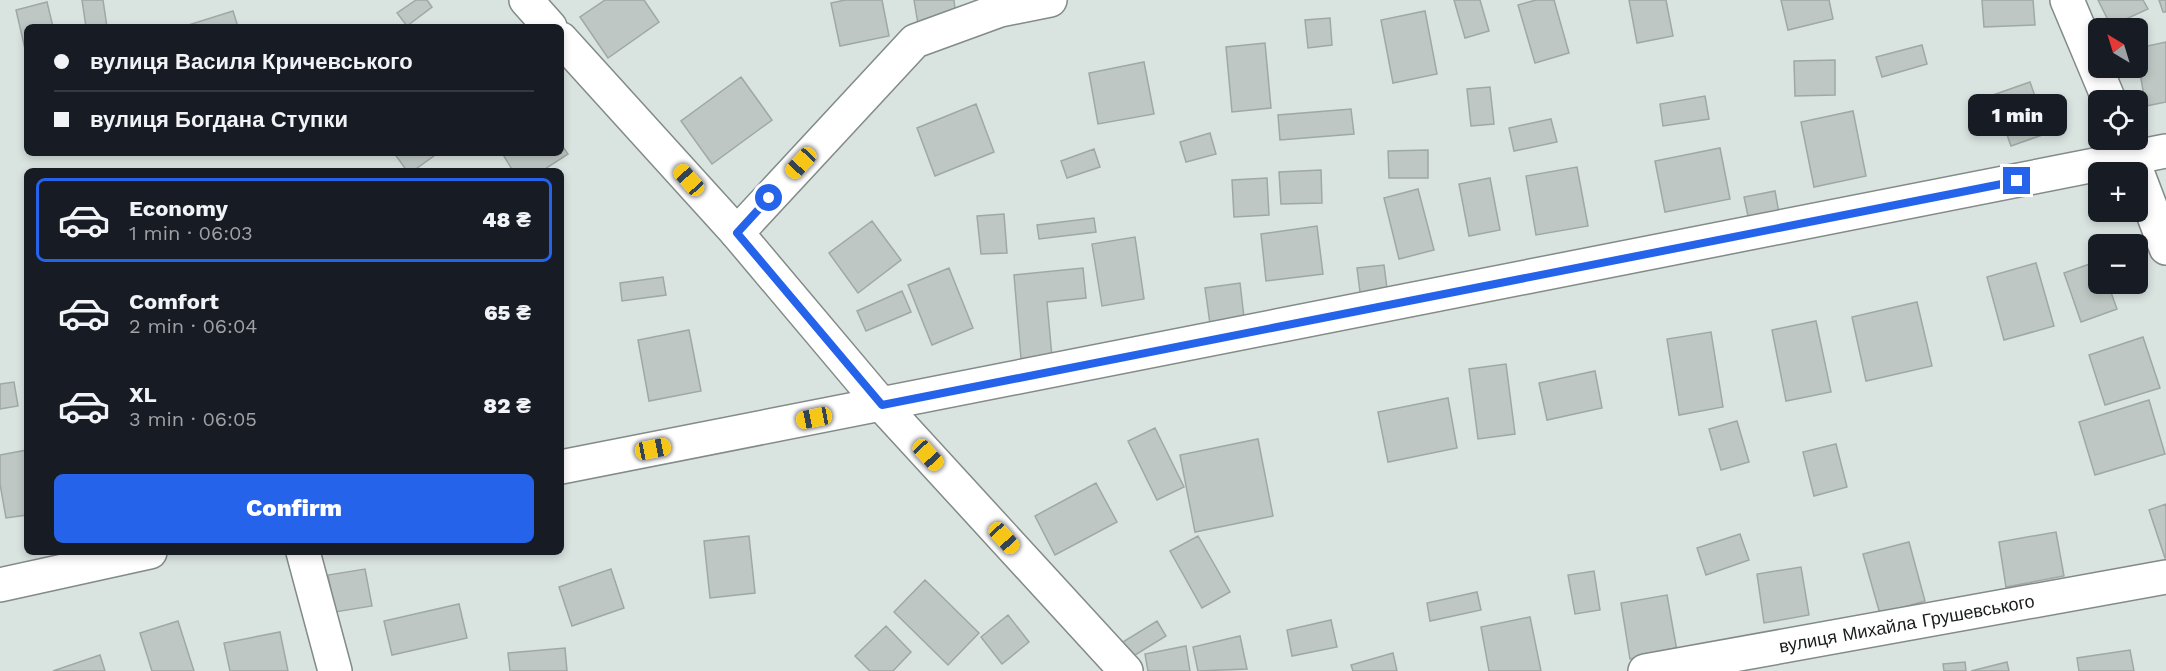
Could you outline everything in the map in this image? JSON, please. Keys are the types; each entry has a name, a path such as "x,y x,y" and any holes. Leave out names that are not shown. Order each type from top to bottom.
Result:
{"street":[{"path":"526,0 547,24"},
{"path":"737,233 915,41 1000,10 1050,0"},
{"path":"2067,0 2105,90"},
{"path":"564,42 737,233 882,405 1126,671"},
{"path":"564,466 882,405 2124,150"},
{"path":"2129,150 2166,248"},
{"path":"2148,150 2166,151"},
{"path":"0,585 136,555"},
{"path":"304,555 334,671"},
{"name":"вулиця Михайла Грушевського","path":"1645,671 2166,577"}],"building":[{"path":"82,0 103,0 107,24 86,24"},
{"path":"416,0 427,0 432,7 410,24 405,24 397,13"},
{"path":"605,0 644,0 659,22 608,58 580,17"},
{"path":"845,0 882,0 889,36 840,46 831,3"},
{"path":"914,0 954,0 956,18 918,24"},
{"path":"1454,0 1480,0 1489,31 1465,38"},
{"path":"1536,0 1554,0 1569,53 1535,63 1518,5"},
{"path":"1629,0 1666,0 1673,36 1637,43"},
{"path":"1781,0 1829,0 1833,19 1788,30"},
{"path":"1982,0 2033,0 2035,25 1984,27"},
{"path":"2098,0 2143,0 2148,9 2128,18 2107,18"},
{"path":"2159,0 2166,0 2166,12 2163,12"},
{"path":"47,2 52,24 24,24 24,45 16,10"},
{"path":"233,11 237,24 191,24"},
{"path":"1425,11 1437,74 1393,83 1381,20"},
{"path":"1330,18 1332,45 1308,48 1305,20"},
{"path":"2166,42 2166,102 2148,106 2148,90 2143,90 2141,78 2148,78 2148,46"},
{"path":"1265,43 1271,108 1232,112 1226,47"},
{"path":"1922,45 1927,64 1882,77 1876,57"},
{"path":"1835,60 1835,95 1795,96 1794,61"},
{"path":"1144,62 1154,114 1098,124 1089,73"},
{"path":"741,77 772,120 712,164 681,121"},
{"path":"2030,82 2048,133 2011,146 1993,95"},
{"path":"1490,87 1494,124 1471,126 1467,89"},
{"path":"1705,96 1709,119 1663,126 1660,104"},
{"path":"976,104 994,152 935,176 917,128"},
{"path":"1351,109 1354,134 1280,140 1278,115"},
{"path":"1853,111 1866,176 1814,187 1801,122"},
{"path":"1551,119 1557,142 1514,151 1509,128"},
{"path":"1210,133 1216,154 1186,162 1180,142"},
{"path":"564,148 568,154 547,168 511,168 504,156 564,156"},
{"path":"1720,148 1730,199 1665,212 1655,161"},
{"path":"1094,149 1100,167 1067,178 1061,161"},
{"path":"1428,150 1428,178 1389,178 1388,151"},
{"path":"396,156 434,156 417,168 405,168"},
{"path":"1577,167 1588,226 1536,235 1526,176"},
{"path":"1321,170 1322,203 1281,204 1279,172"},
{"path":"1267,178 1269,215 1234,217 1232,180"},
{"path":"1490,178 1500,230 1469,236 1459,184"},
{"path":"1418,189 1434,250 1399,259 1384,198"},
{"path":"1775,191 1781,224 1751,230 1744,197"},
{"path":"1004,214 1007,253 981,254 977,216"},
{"path":"1094,218 1096,232 1039,239 1037,225"},
{"path":"872,221 901,260 858,293 829,253"},
{"path":"1317,226 1323,274 1266,281 1261,234"},
{"path":"1135,237 1144,299 1102,306 1092,244"},
{"path":"2036,263 2054,326 2004,340 1987,277"},
{"path":"1384,265 1388,296 1361,300 1357,268"},
{"path":"2088,265 2088,294 2112,294 2117,309 2081,322 2064,273"},
{"path":"949,268 973,328 932,345 908,285"},
{"path":"1083,268 1086,298 1047,302 1052,357 1021,359 1014,275"},
{"path":"663,277 666,295 622,301 620,283"},
{"path":"1240,283 1245,326 1211,331 1205,288"},
{"path":"902,291 911,312 866,331 857,311"},
{"path":"1917,302 1932,366 1866,381 1852,317"},
{"path":"1816,321 1831,392 1786,401 1772,330"},
{"path":"689,330 701,391 649,401 638,340"},
{"path":"1711,332 1723,407 1679,415 1667,339"},
{"path":"2143,337 2160,388 2105,405 2089,355"},
{"path":"1506,364 1515,434 1478,439 1469,369"},
{"path":"1595,371 1602,408 1547,420 1539,383"},
{"path":"14,382 18,406 0,409 0,384"},
{"path":"1448,398 1457,448 1388,462 1378,412"},
{"path":"2149,400 2165,454 2095,475 2079,422"},
{"path":"1737,421 1749,462 1721,470 1709,429"},
{"path":"1155,428 1184,487 1157,500 1128,441"},
{"path":"1258,439 1273,516 1195,532 1180,455"},
{"path":"1836,444 1847,487 1814,496 1803,452"},
{"path":"24,451 24,515 6,518 0,484 0,455"},
{"path":"1096,483 1117,522 1055,555 1035,516"},
{"path":"2166,504 2166,557 2165,558 2149,510"},
{"path":"2056,532 2064,576 2006,587 1999,542"},
{"path":"1740,534 1749,560 1706,575 1697,548"},
{"path":"749,536 755,593 710,598 704,541"},
{"path":"1198,536 1230,592 1202,608 1170,551"},
{"path":"1909,542 1925,601 1880,614 1863,554"},
{"path":"1801,567 1809,615 1764,623 1757,574"},
{"path":"365,569 372,606 335,612 328,575"},
{"path":"611,569 624,608 572,626 559,587"},
{"path":"1594,571 1600,610 1575,614 1568,575"},
{"path":"925,580 979,633 948,665 894,612"},
{"path":"1477,592 1481,610 1430,621 1427,603"},
{"path":"1667,595 1677,651 1630,659 1621,603"},
{"path":"459,604 467,638 392,655 384,621"},
{"path":"1008,615 1029,642 1002,664 981,637"},
{"path":"1530,617 1541,671 1489,671 1481,627"},
{"path":"1331,620 1337,647 1292,656 1287,630"},
{"path":"178,621 194,671 152,671 140,633"},
{"path":"1157,621 1166,636 1127,660 1118,645"},
{"path":"886,626 911,652 893,671 870,671 855,656"},
{"path":"280,632 288,671 230,671 224,643"},
{"path":"1240,636 1247,669 1198,671 1193,647"},
{"path":"1186,646 1190,671 1148,671 1145,654"},
{"path":"565,648 567,671 510,671 508,653"},
{"path":"2130,650 2134,671 2079,671 2077,658"},
{"path":"1393,653 1397,671 1353,671 1351,665"},
{"path":"100,655 105,671 53,671"},
{"path":"1965,662 1966,671 1944,671 1943,664"},
{"path":"2007,662 2009,671 1971,671"}],"route":[{"path":"769,198 737,233 882,405 2017,181"}]}
